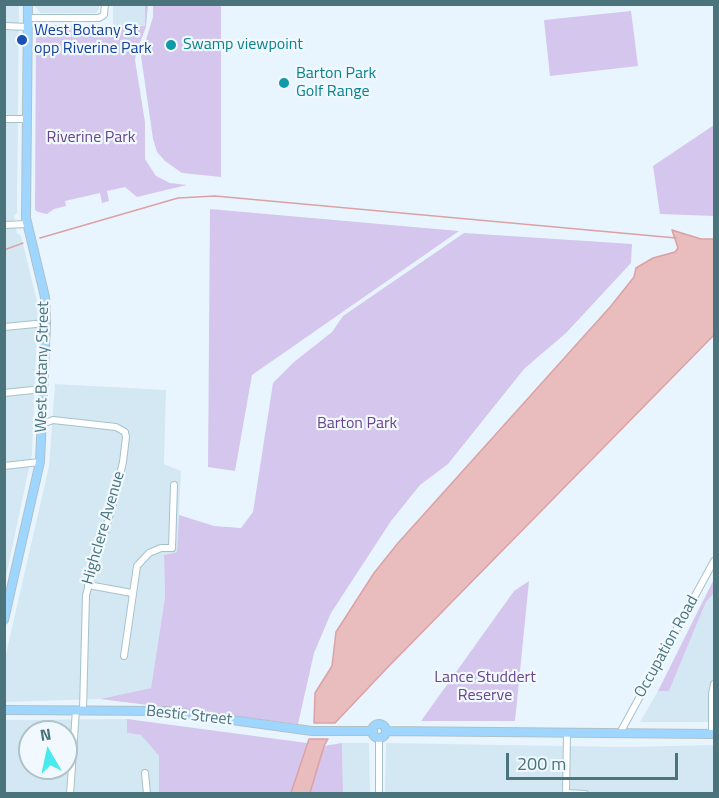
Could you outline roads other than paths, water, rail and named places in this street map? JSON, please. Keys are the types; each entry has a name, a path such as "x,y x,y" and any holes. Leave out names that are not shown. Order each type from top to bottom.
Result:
{"main road":[{"name":"West Botany Street","path":"4,620 40,462 46,323 45,297 27,224 25,203 28,4"},
{"name":"Bestic Street","path":"4,710 166,711 312,731 376,734 375,726 379,724 383,725 386,731 567,734"},
{"path":"567,734 713,734"}],"street":[{"path":"4,26 28,22 99,18 104,15 105,4"},
{"path":"4,119 27,119"},
{"path":"4,225 27,224"},
{"path":"4,327 46,323"},
{"path":"4,393 43,389"},
{"name":"Highclere Avenue","path":"42,424 53,420 122,429 126,437 114,500 86,595 80,710 70,794"},
{"path":"4,466 40,462"},
{"path":"124,656 137,566 149,552 161,548 172,548 174,485"},
{"name":"Occupation Road","path":"620,733 714,561"},
{"path":"88,585 132,593"},
{"path":"713,734 714,684"},
{"path":"376,734 379,794"},
{"path":"567,734 566,793 585,794"},
{"path":"146,772 147,794"}],"waterway":[{"path":"40,238 178,198 215,196 676,238"},
{"path":"4,250 23,243"}],"place":[{"name":"West Botany St opp Riverine Park","path":"22,40"},
{"name":"Swamp viewpoint","path":"171,45"},
{"name":"Barton Park Golf Range","path":"284,83"}],"park label":[{"name":"Riverine Park","path":"91,138"},
{"name":"Barton Park","path":"357,424"},
{"name":"Lance Studdert Reserve","path":"485,687"}]}
